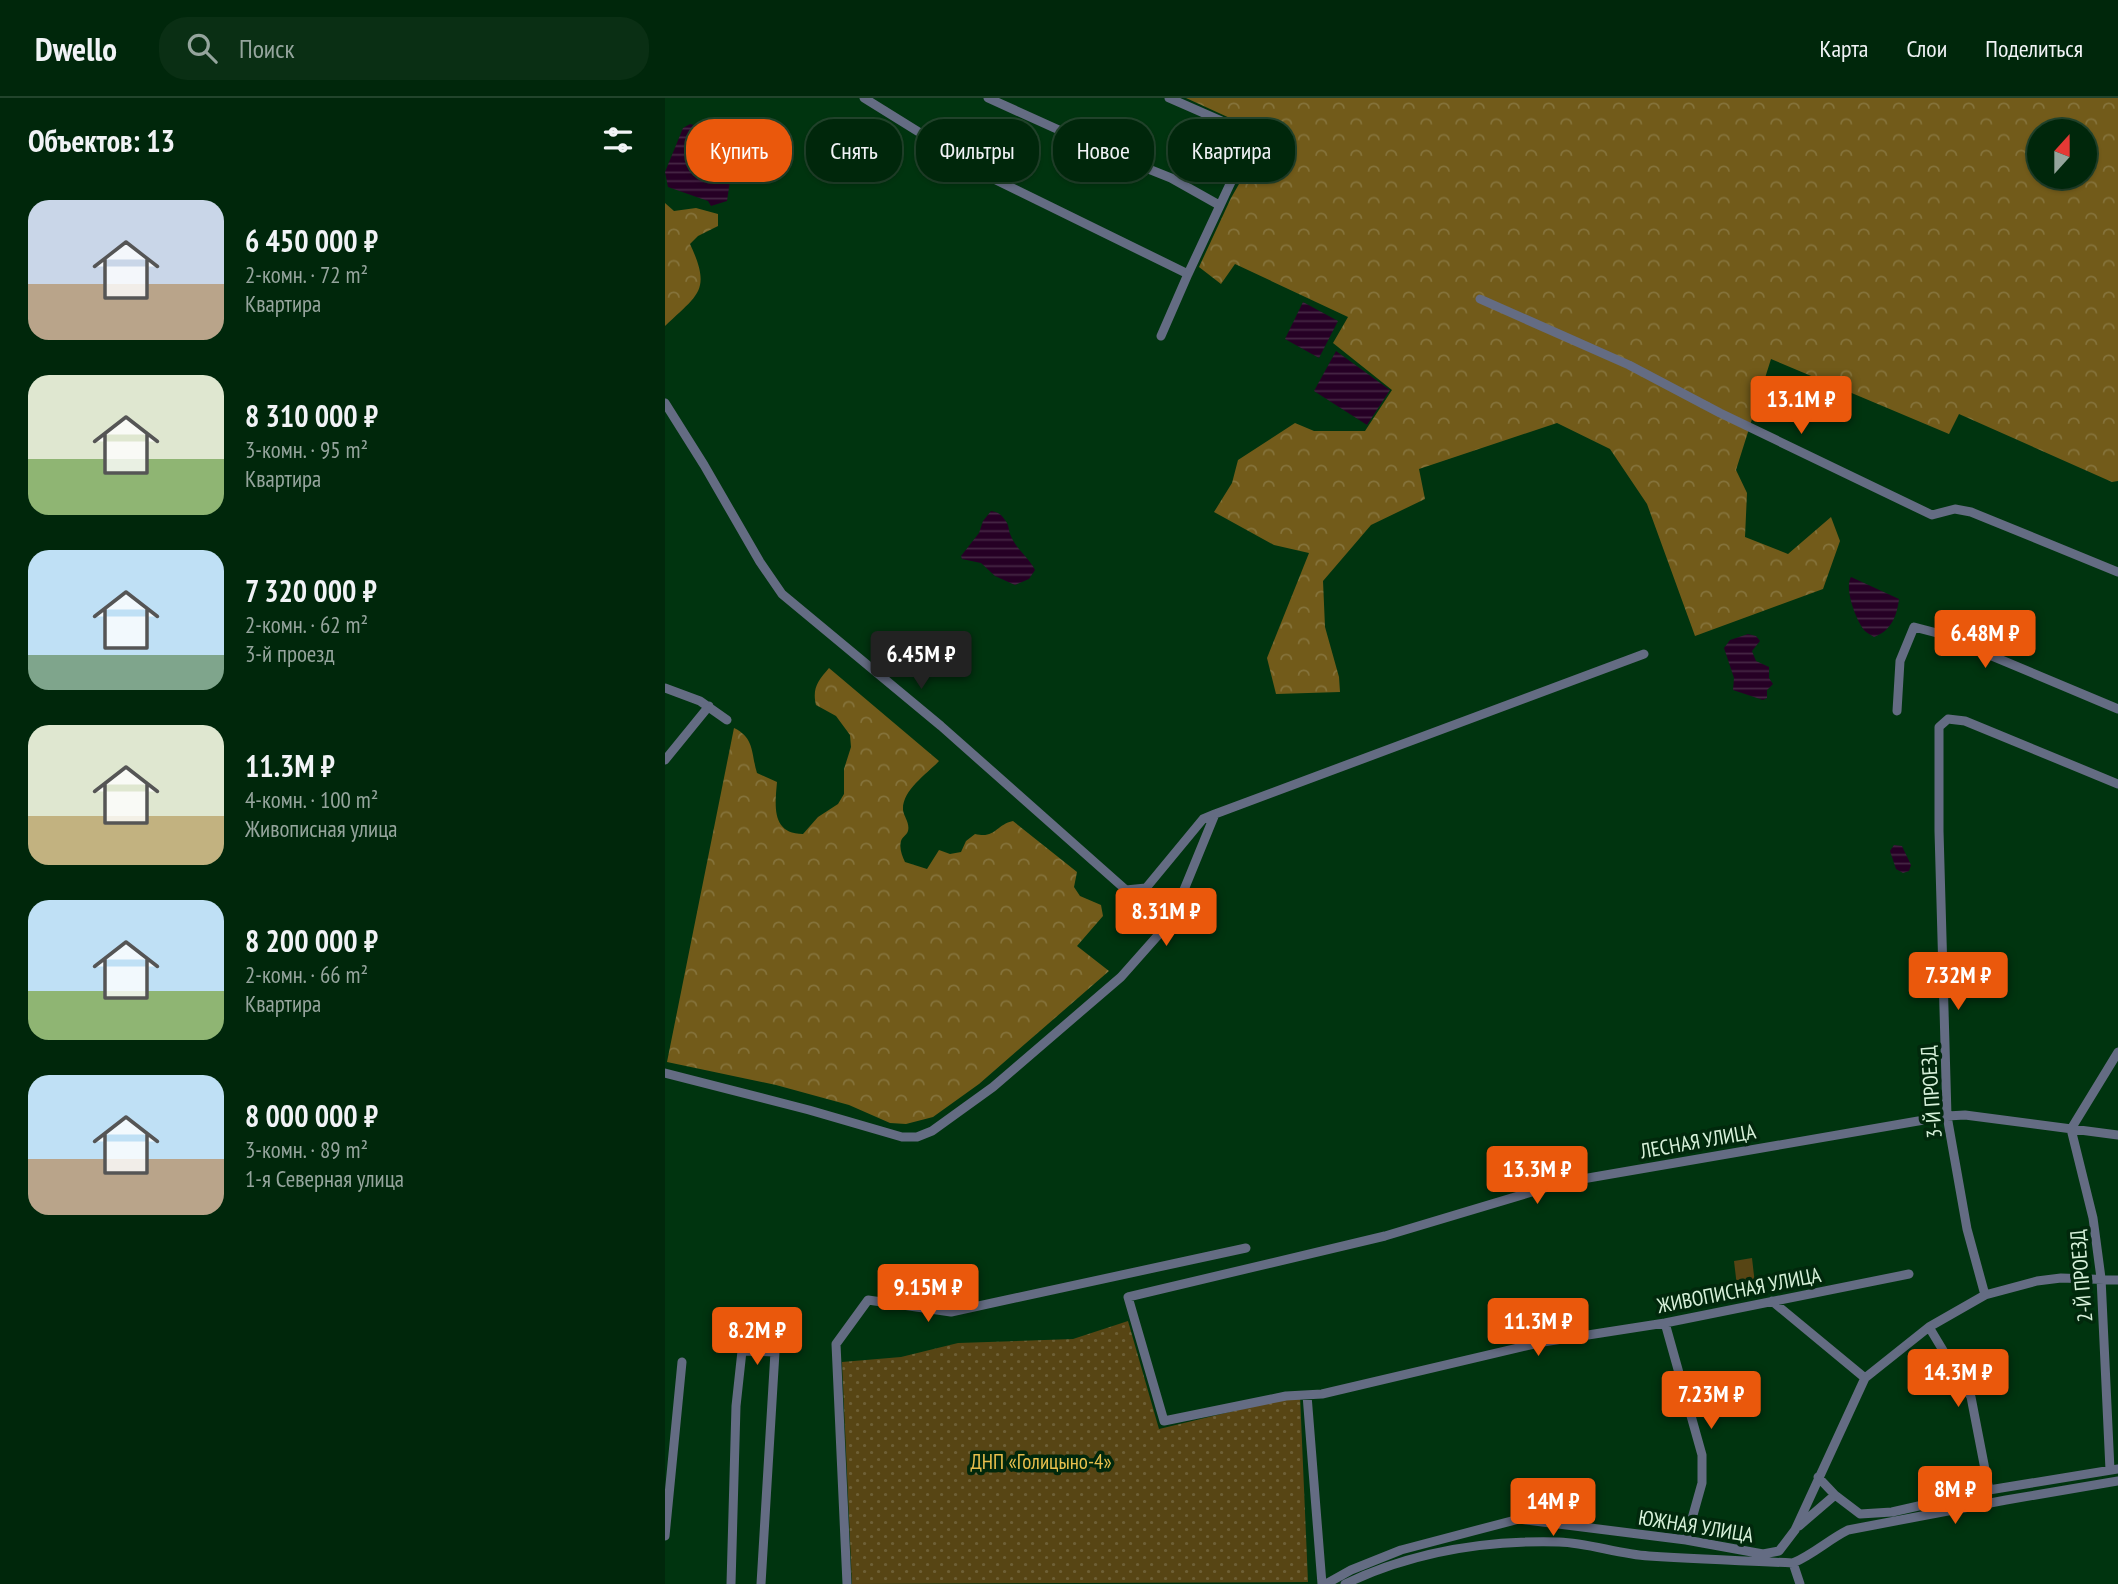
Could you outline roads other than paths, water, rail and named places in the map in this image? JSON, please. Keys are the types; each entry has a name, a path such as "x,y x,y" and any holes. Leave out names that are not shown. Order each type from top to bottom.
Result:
{"street":[{"path":"864,98 996,180 1188,274"},
{"path":"988,98 1171,178 1219,205"},
{"path":"1161,336 1252,137 1240,129 1169,98"},
{"path":"1480,299 1629,365 1720,413 1932,515 1955,509 1971,512 2118,572"},
{"path":"665,403 759,562 782,594 941,726 1126,890 1146,888 1203,819 1644,654"},
{"path":"1897,712 1900,661 1914,628 1937,634 2118,709"},
{"path":"665,688 709,706 727,720"},
{"path":"665,760 709,706"},
{"name":"3-Й ПРОЕЗД","path":"1985,1295 1966,1229 1947,1116 1939,844 1939,727 1948,719 1965,721 2118,783"},
{"path":"665,1073 902,1137 917,1137 932,1130 993,1087 1121,977 1142,954 1160,933 1179,902 1215,814"},
{"path":"2071,1129 2118,1052"},
{"name":"ЛЕСНАЯ УЛИЦА","path":"1164,1421 1128,1297 1385,1236 1565,1182 1947,1116 1965,1115 2118,1135"},
{"name":"2-Й ПРОЕЗД","path":"2071,1129 2093,1218 2101,1278 2114,1470"},
{"path":"847,1584 836,1344 868,1300 951,1312 1246,1248"},
{"name":"ЖИВОПИСНАЯ УЛИЦА","path":"1164,1421 1286,1396 1321,1394 1543,1342 1665,1323 1909,1274"},
{"path":"1795,1530 1865,1378 1929,1326 1985,1295 2037,1282 2101,1278 2118,1280"},
{"path":"1772,1301 1865,1378"},
{"path":"1665,1323 1702,1455 1702,1483 1686,1540"},
{"path":"1929,1326 1971,1396 1989,1490"},
{"path":"731,1584 736,1406 742,1351 775,1352 761,1584"},
{"path":"665,1536 682,1362"},
{"path":"1307,1395 1324,1584"},
{"path":"1818,1477 1835,1495 1860,1514 1892,1511 1989,1490 2114,1470"},
{"path":"1345,1584 1368,1573 1419,1556 1470,1545 1560,1542 1645,1556 1793,1563 1813,1555 1833,1538 1848,1530 2118,1481"},
{"path":"1795,1530 1835,1495"},
{"name":"ЮЖНАЯ УЛИЦА","path":"1324,1584 1401,1550 1519,1519 1686,1540 1763,1555 1779,1551 1795,1530"},
{"path":"1793,1563 1800,1584"}],"park label":[{"name":"ДНП «Голицыно-4»","path":"1041,1461"}]}
